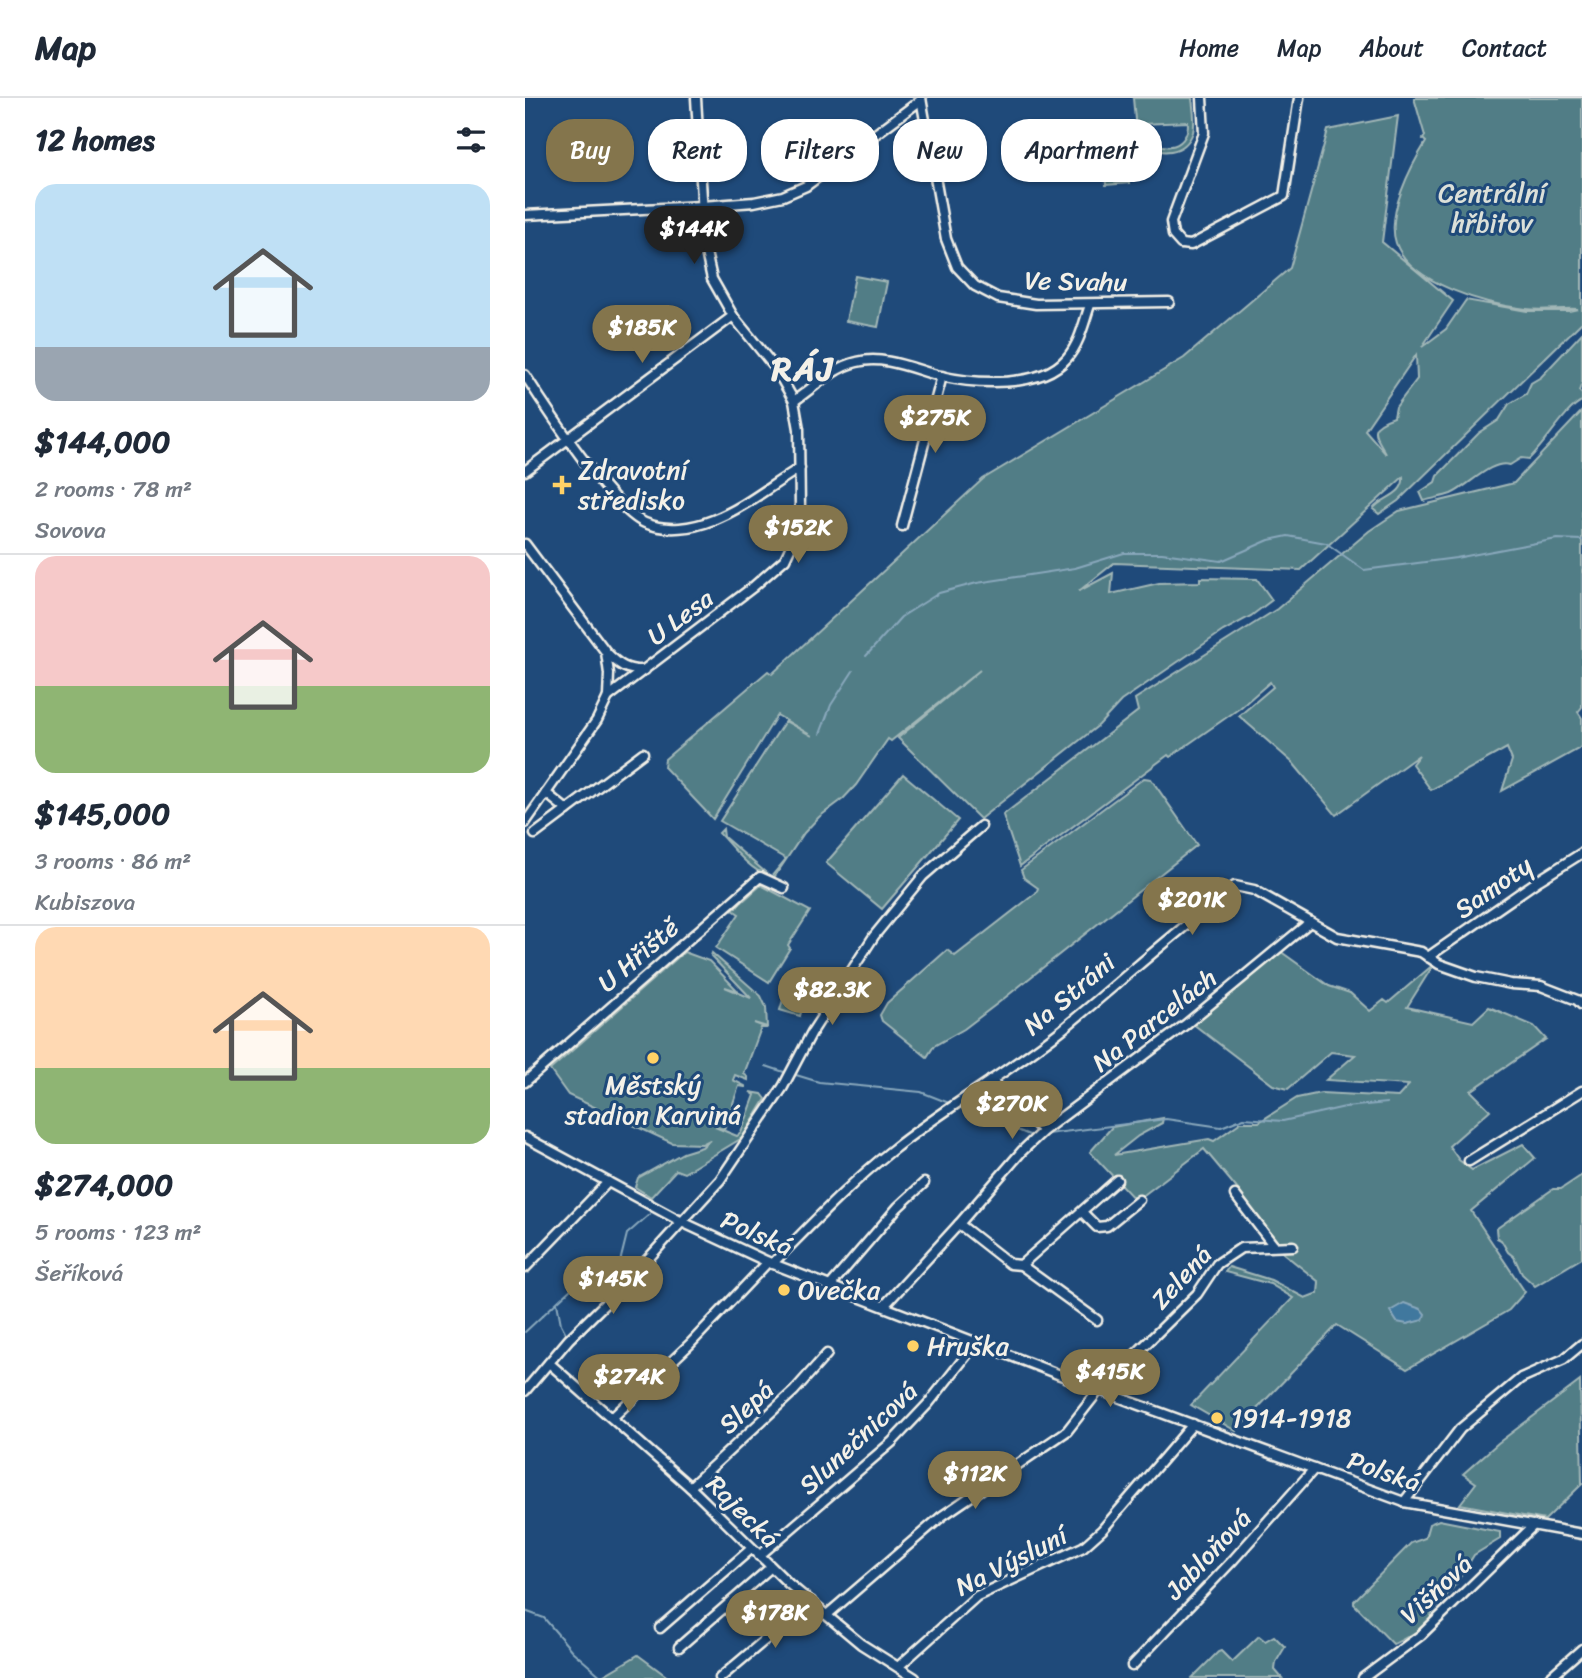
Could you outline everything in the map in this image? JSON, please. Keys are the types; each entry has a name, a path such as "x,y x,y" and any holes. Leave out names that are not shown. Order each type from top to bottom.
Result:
{"street":[{"path":"696,98 705,248 712,279 733,316 776,369 794,401 839,370 856,362 874,360 974,382 1006,382 1030,378 1054,369 1066,359 1077,342 1090,304"},
{"path":"1202,98 1204,133 1171,222 1173,235 1181,244 1191,245 1280,199 1286,191 1299,98"},
{"path":"525,215 702,206 783,196 806,186 921,99"},
{"name":"Ve Svahu","path":"921,99 941,224 957,267 975,286 998,298 1036,304 1169,302"},
{"path":"525,471 733,316"},
{"path":"525,375 568,438 621,506 644,523 662,528 684,528 712,521 747,504 800,468"},
{"path":"902,526 942,376"},
{"name":"U Lesa","path":"608,697 753,587 785,559 796,535 800,509 799,429 794,401"},
{"path":"525,544 605,652 620,666 632,671 645,670"},
{"path":"525,823 597,720 608,697 609,674 605,652"},
{"path":"535,834 643,753"},
{"path":"546,793 567,810"},
{"path":"525,1391 720,1180 783,1087 812,1032 874,936 923,876 981,826"},
{"name":"Samoty","path":"1428,957 1582,853"},
{"name":"U Hřiště","path":"525,1082 760,877 784,888"},
{"name":"Na Stráni","path":"612,1418 855,1180 893,1148 1064,1028 1184,925 1235,886 1254,890 1337,937 1421,952 1476,977 1511,984 1541,986 1577,1000 1582,1005"},
{"name":"Na Parcelách","path":"884,1306 1043,1131 1185,1026 1310,922"},
{"path":"991,1080 1043,1131"},
{"path":"1469,1161 1582,1092"},
{"name":"Polská","path":"525,1137 682,1222 770,1264 1099,1390 1404,1502 1582,1534"},
{"path":"1021,1265 1117,1180"},
{"path":"525,1268 608,1182"},
{"path":"830,1286 898,1207 924,1183"},
{"path":"1235,1195 1274,1246"},
{"path":"1082,1212 1097,1227 1107,1226 1139,1200"},
{"path":"959,1224 1010,1265 1021,1265 1097,1321"},
{"name":"Zelená","path":"828,1614 942,1516 1067,1431 1099,1390 1197,1294 1217,1264 1241,1248 1293,1246"},
{"name":"Slunečnicová","path":"758,1556 892,1442 928,1404 977,1342"},
{"path":"1404,1502 1460,1429 1521,1378 1564,1359 1582,1344"},
{"name":"Slepá","path":"690,1488 794,1391 827,1354"},
{"name":"Rajecká","path":"549,1363 690,1488 770,1568 861,1644 915,1678"},
{"name":"Na Výsluní","path":"898,1667 977,1596 1083,1547 1102,1530 1193,1424"},
{"name":"Jabloňová","path":"1132,1666 1233,1560 1314,1469"},
{"name":"Višňová","path":"1363,1678 1421,1635 1534,1525"},
{"path":"660,1628 751,1549"},
{"path":"679,1647 770,1568"},
{"path":"720,1678 811,1601"},
{"path":"1549,1678 1582,1649"}],"green space":[{"path":"1133,98 1192,98 1194,124 1189,140 1178,149 1164,151 1162,146 1177,144 1183,139 1188,122 1162,123 1162,119 1135,119"},
{"name":"Centrální hřbitov","path":"1414,98 1582,98 1582,322 1398,501 1379,514 1373,509 1397,492 1403,483 1403,477 1301,570 1114,563 1079,591 1113,573 1111,594 1159,583 1200,582 1200,578 1257,579 1272,600 1121,701 1099,725 980,819 898,738 980,670 891,741 888,739 856,785 804,833 773,879 757,871 743,859 719,833 723,829 724,837 771,877 786,859 720,821 785,721 812,736 777,715 713,819 664,767 665,759 768,671 772,674 983,479 1184,358 1290,268 1328,130 1398,116 1382,242 1453,301 1422,347 1446,329 1466,300 1527,311 1578,309 1539,310 1492,303 1433,281 1404,257 1396,243 1394,218 1407,177 1426,142 1423,139 1425,136","holes":["1416,355 1417,379 1396,407 1394,417 1375,429 1376,437 1386,454 1365,430"]},
{"path":"1106,182 1129,182 1129,183 1106,185"},
{"path":"855,276 887,282 878,327 846,321"},
{"path":"1582,333 1582,383 1579,391 1582,401 1570,410 1535,453 1529,459 1521,458 1510,465 1495,466 1451,494 1424,501 1420,492 1435,482 1437,476 1479,433 1499,420 1509,404 1526,394 1531,383 1541,377"},
{"path":"1582,411 1582,707 1578,712 1582,718 1582,747 1502,791 1512,760 1507,748 1431,790 1412,764 1419,755 1336,815 1293,763 1239,716 1273,687 1270,682 1240,708 1170,757 1168,755 1020,866 1003,815 1138,711 1135,699 1277,609 1369,531 1399,511 1514,483"},
{"path":"903,774 958,820 882,909 826,863"},
{"path":"1144,778 1151,779 1197,845 1002,1000 964,1029 934,1046 927,1057 882,1021 880,1015 887,1003 947,950 955,956 1036,893 1038,888 1024,878 1021,870"},
{"path":"761,885 810,911 769,982 716,948 739,914 733,910"},
{"path":"1280,951 1329,986 1350,993 1370,1011 1384,1000 1388,1003 1434,964 1407,1007 1473,1022 1489,1007 1534,1026 1546,1039 1471,1091 1490,1110 1449,1146 1459,1160 1472,1170 1523,1144 1535,1158 1471,1211 1525,1292 1509,1310 1407,1369 1337,1325 1236,1431 1191,1405 1293,1298 1270,1284 1225,1272 1229,1267 1271,1280 1305,1298 1318,1293 1319,1282 1277,1248 1237,1193 1239,1191 1204,1149 1136,1201 1090,1152 1112,1127 1163,1118 1162,1123 1138,1136 1114,1155 1209,1139 1214,1141 1241,1122 1259,1122 1297,1098 1321,1093 1398,1097 1409,1085 1326,1080 1355,1055 1331,1052 1288,1089 1273,1085 1193,1024"},
{"name":"Městský stadion Karviná","path":"684,952 709,961 738,991 725,987 751,998 711,956 712,953 761,996 766,1007 767,1027 754,1023 767,1028 761,1028 744,1074 748,1080 735,1075 733,1080 745,1087 739,1086 724,1129 715,1127 737,1136 741,1133 755,1095 750,1092 762,1094 766,1099 742,1138 684,1173 676,1170 651,1197 635,1187 638,1178 683,1153 702,1147 710,1140 702,1144 672,1143 568,1095 550,1070"},
{"path":"788,982 808,988 800,1016 780,1010"},
{"path":"1582,1175 1582,1258 1535,1286 1522,1274 1514,1257 1497,1238 1496,1229 1553,1189 1561,1189"},
{"path":"1580,1381 1582,1484 1545,1520 1460,1504 1476,1483 1463,1474 1498,1443"},
{"path":"1439,1520 1500,1532 1500,1539 1474,1555 1456,1584 1432,1613 1428,1625 1393,1644 1354,1601 1411,1543 1425,1538 1429,1524"},
{"path":"1259,1636 1265,1641 1274,1636 1285,1647 1276,1662 1275,1670 1282,1678 1192,1678 1218,1652 1221,1651 1232,1662"},
{"path":"638,1655 669,1678 599,1678"}],"water":[{"path":"1404,1303 1421,1309 1425,1314 1423,1320 1407,1324 1397,1322 1390,1311"}],"waterway":[{"path":"866,656 901,617 939,593 977,583 1075,568 1124,553 1162,553 1221,561 1269,540 1288,536 1326,543 1364,570 1456,558 1557,539 1582,540"},
{"path":"820,734 831,705 853,671"},
{"path":"766,1066 784,1072"},
{"path":"796,1075 819,1082 921,1092 949,1103"},
{"path":"1047,1134 1166,1119 1221,1127 1244,1118 1283,1121 1345,1107 1387,1103"},
{"path":"962,1108 1032,1136"},
{"path":"525,1332 573,1287 616,1278 627,1234 650,1214"},
{"path":"557,1303 561,1324 568,1337"},
{"path":"525,1611 544,1618 572,1651 603,1678"}],"place":[{"name":"Zdravotní středisko","path":"562,485"},
{"name":"Městský stadion Karviná","path":"653,1058"},
{"name":"Ovečka","path":"784,1290"},
{"name":"Hruška","path":"913,1346"},
{"name":"1914-1918","path":"1217,1418"}],"district":[{"name":"RÁJ","path":"803,368"}]}
